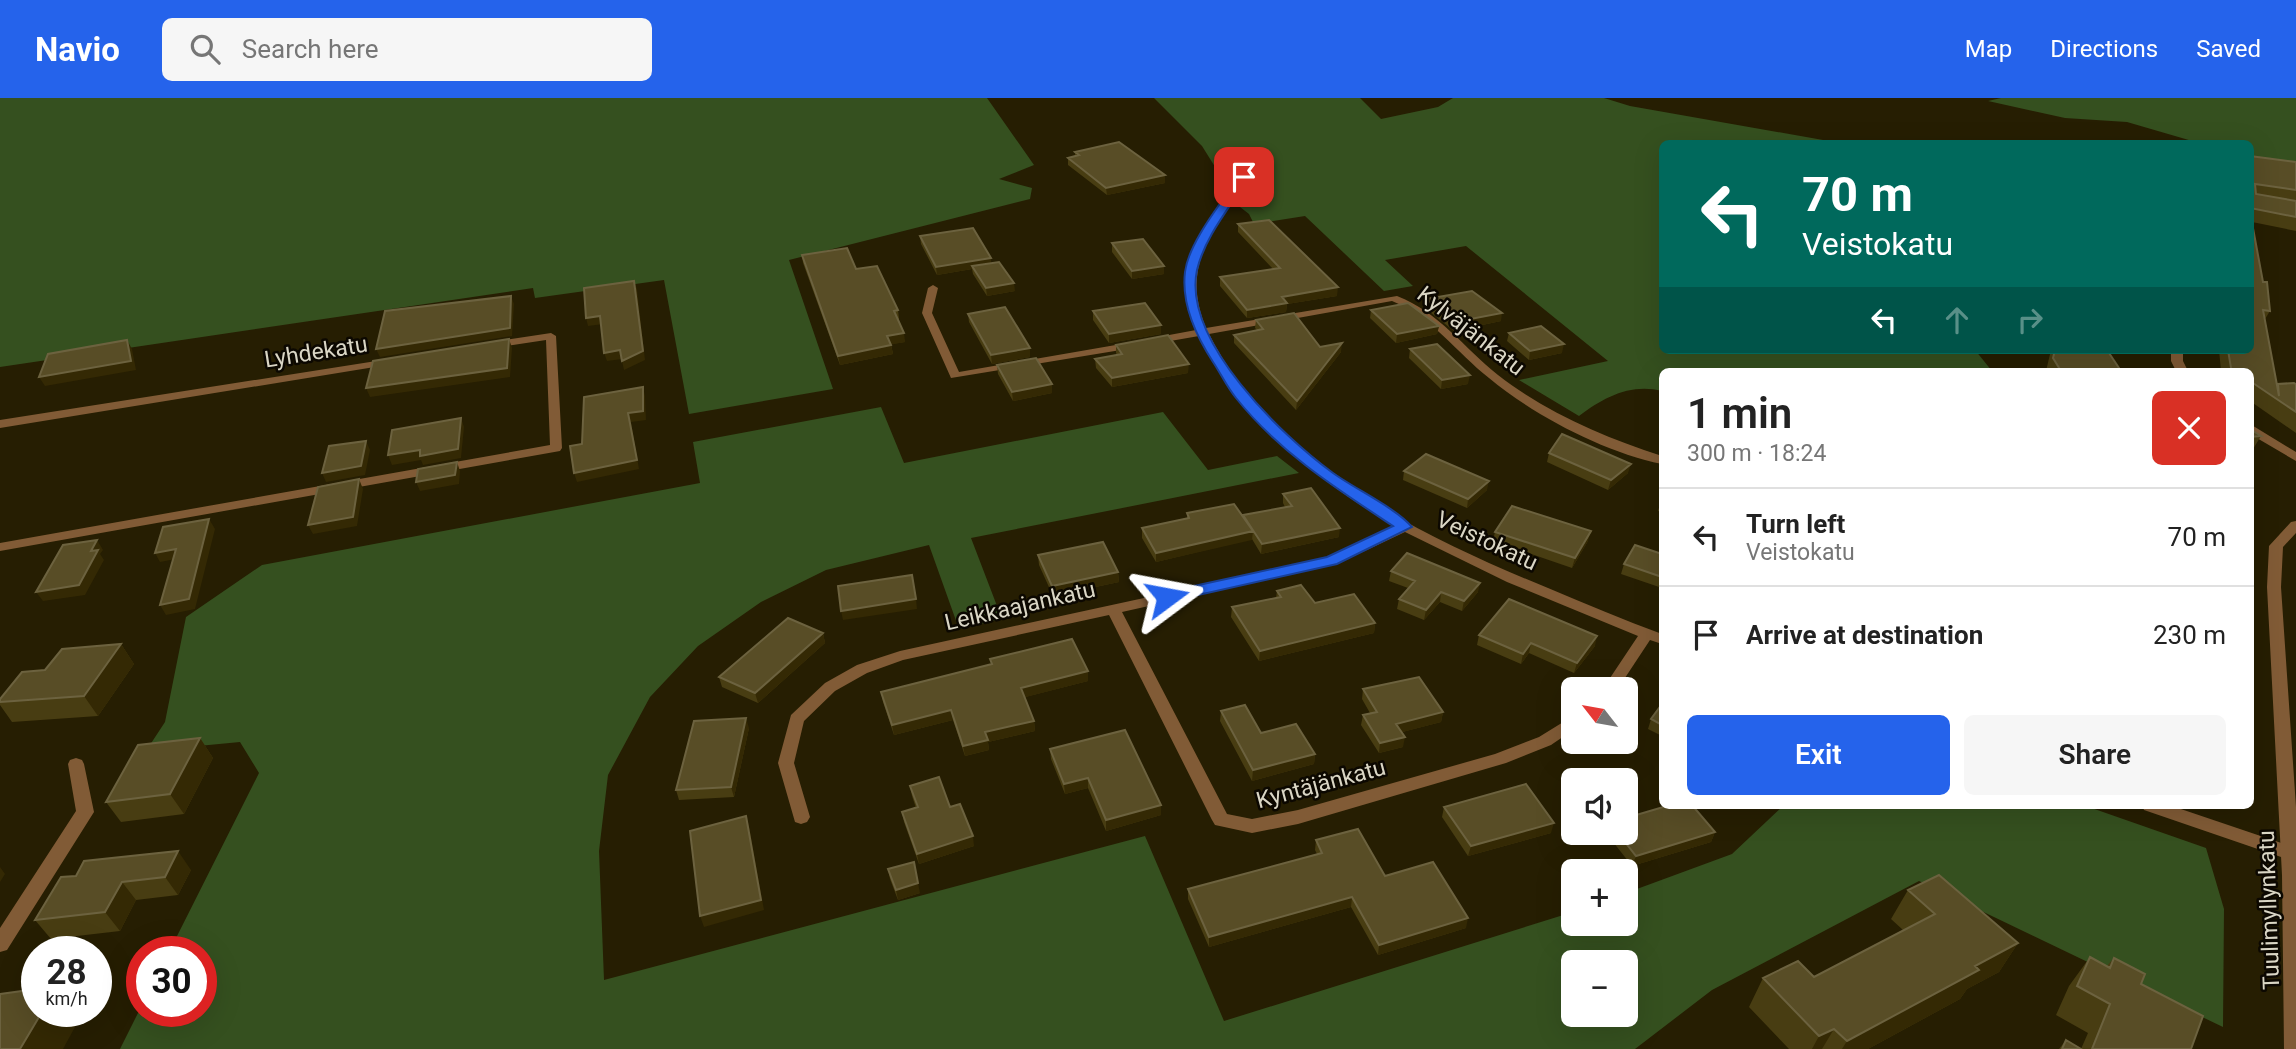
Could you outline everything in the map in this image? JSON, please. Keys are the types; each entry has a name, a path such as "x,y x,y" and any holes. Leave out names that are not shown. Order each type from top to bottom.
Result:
{"street":[{"name":"Veistokatu","path":"1244,177 1201,244 1191,273 1193,303 1201,333 1241,396 1283,439 1327,476 1405,527 1517,581 1659,638"},
{"name":"Kylväjänkatu","path":"933,288 927,313 955,376 1393,298 1410,303 1493,376 1534,406 1585,431 1659,459"},
{"path":"0,547 556,448 551,336 483,347"},
{"name":"Lyhdekatu","path":"0,424 400,360"},
{"path":"2254,431 2296,457"},
{"name":"Tuulimyllynkatu","path":"2294,1049 2295,987 2290,853 2274,587 2276,546 2296,526"},
{"name":"Leikkaajankatu","path":"801,817 786,763 797,719 830,687 862,669 900,656 1332,561 1405,527"},
{"name":"Kyntäjänkatu","path":"1113,609 1221,820 1252,826 1298,817 1500,759 1545,741 1561,730"},
{"path":"1618,677 1647,634"},
{"path":"0,944 85,812 76,764"},
{"path":"2162,809 2290,853"}],"green space":[{"path":"0,98 987,98 1034,165 999,179 1032,188 1030,199 789,260 833,389 689,414 664,280 535,298 533,288 0,367"},
{"path":"1154,98 1360,98 1381,119 1438,107 1453,98 1604,98 1630,106 1823,140 1659,140 1659,354 1978,354 1990,368 1659,368 1659,390 1639,389 1618,393 1579,416 1519,380 1608,361 1466,246 1385,260 1413,286 1384,291 1305,216 1254,224 1249,214 1222,193 1217,170 1202,146"},
{"path":"2001,98 2296,98 2296,170 2254,159 2254,140 2189,140 2127,122 2065,118 1988,101"},
{"path":"881,407 904,463 1163,412 1208,470 1277,456 1299,473 971,538 1002,619 959,629 929,545 826,570 761,602 698,646 650,697 608,775 599,851 604,980 1145,836 1224,1021 1561,916 1561,936 1638,936 1638,889 1732,854 1780,809 2094,809 2206,848 2224,909 2223,1027 1919,881 1712,990 1635,1049 120,1049 131,1027 217,1027 217,936 177,936 259,773 240,742 146,751 165,722 186,617 262,565 700,483 693,442"}],"building":[{"path":"1119,142 1165,175 1106,188 1068,158 1079,155 1075,152"},
{"path":"2254,157 2296,162 2296,190 2255,184 2256,194 2296,201 2296,217 2254,209"},
{"path":"1269,220 1338,287 1282,297 1287,303 1247,310 1220,277 1280,268 1238,224"},
{"path":"973,228 991,258 936,267 920,236"},
{"path":"2254,234 2263,282 2267,282 2270,311 2263,310 2279,396 2278,384 2296,384 2296,412 2254,384 2254,368 2231,368 2229,354 2254,354"},
{"path":"1143,239 1164,266 1132,271 1112,243"},
{"path":"847,248 856,269 877,266 898,310 894,311 904,333 887,336 891,345 838,356 802,255"},
{"path":"999,262 1014,283 986,288 972,266"},
{"path":"634,281 643,351 622,361 620,350 604,353 600,316 586,318 584,288"},
{"path":"1472,291 1502,313 1455,322 1426,299"},
{"path":"511,296 510,328 376,349 385,311"},
{"path":"1145,303 1161,325 1109,334 1093,311"},
{"path":"1408,303 1439,326 1397,334 1371,310"},
{"path":"1005,307 1030,348 991,355 968,314"},
{"path":"1294,313 1320,347 1342,343 1297,401 1234,335 1263,329 1256,320"},
{"path":"1541,326 1564,344 1530,351 1509,333"},
{"path":"1168,335 1189,364 1112,378 1095,359 1122,354 1116,345"},
{"path":"509,339 507,368 366,388 373,361"},
{"path":"127,340 131,361 39,377 48,354"},
{"path":"1437,344 1470,375 1442,380 1410,349"},
{"path":"2054,354 2110,354 2119,368 2059,368 2053,358"},
{"path":"1036,358 1052,384 1012,392 997,365"},
{"path":"643,387 643,411 628,413 637,460 574,473 570,446 582,444 584,397"},
{"path":"461,418 458,449 420,456 420,450 388,455 392,430"},
{"path":"1562,434 1631,464 1611,480 1549,453"},
{"path":"366,441 361,466 322,473 329,446"},
{"path":"1426,454 1489,481 1468,499 1404,471"},
{"path":"457,462 455,475 416,482 418,469"},
{"path":"359,479 353,517 308,525 318,487"},
{"path":"1311,488 1340,528 1262,544 1243,515 1292,506 1283,494"},
{"path":"1234,504 1253,531 1156,553 1142,528 1189,518 1187,513"},
{"path":"1512,506 1591,531 1575,558 1495,532"},
{"path":"209,519 189,599 160,605 176,549 155,553 163,527"},
{"path":"97,540 91,551 98,550 79,585 36,592 63,545"},
{"path":"1103,542 1118,572 1052,586 1038,555"},
{"path":"1635,545 1659,553 1659,576 1624,564"},
{"path":"1407,553 1480,583 1464,601 1441,592 1426,610 1399,599 1415,581 1391,571"},
{"path":"912,575 916,599 841,611 838,586"},
{"path":"1301,585 1315,603 1354,594 1375,623 1260,651 1232,607 1281,597 1277,591"},
{"path":"1509,599 1597,636 1577,663 1531,643 1523,654 1479,635"},
{"path":"788,618 823,633 755,693 719,677"},
{"path":"1072,639 1088,671 1021,688 1034,721 985,732 988,740 963,746 951,710 892,725 881,692 992,664 990,659"},
{"path":"121,644 84,696 0,702 22,672 45,670 62,649"},
{"path":"1419,677 1443,712 1396,724 1405,737 1380,743 1363,715 1377,712 1363,689"},
{"path":"1245,705 1261,733 1296,724 1315,754 1253,770 1221,711"},
{"path":"1659,708 1659,723 1651,719"},
{"path":"746,718 731,787 676,790 694,721"},
{"path":"1125,730 1161,805 1106,820 1088,778 1064,784 1050,749"},
{"path":"200,738 170,794 106,802 138,745"},
{"path":"939,777 950,807 960,804 973,836 917,854 902,812 918,807 910,786"},
{"path":"1526,784 1554,823 1471,846 1444,807"},
{"path":"1659,808 1695,809 1715,832 1636,856 1627,845 1638,845 1638,814"},
{"path":"746,816 761,900 700,916 690,831"},
{"path":"1358,829 1385,876 1433,862 1468,918 1379,945 1352,897 1209,937 1188,889 1322,853 1316,840"},
{"path":"178,851 165,877 122,882 105,912 35,920 61,877 76,876 84,861"},
{"path":"914,862 918,883 896,890 888,869"},
{"path":"1939,875 2018,943 1975,966 1979,970 1847,1041 1834,1029 1819,1036 1763,978 1798,961 1814,977 1935,914 1908,890"},
{"path":"2090,957 2110,968 2114,958 2145,974 2141,984 2203,1016 2191,1049 2092,1049 2110,1004 2077,986"},
{"path":"21,991 21,1027 33,1027 20,1049 0,1049 0,994"},
{"path":"2066,1040 2081,1049 2062,1049"}],"route":[{"path":"1167,597 1332,561 1405,527 1327,476 1283,439 1241,396 1201,333 1193,303 1191,273 1196,254 1244,177"}]}
